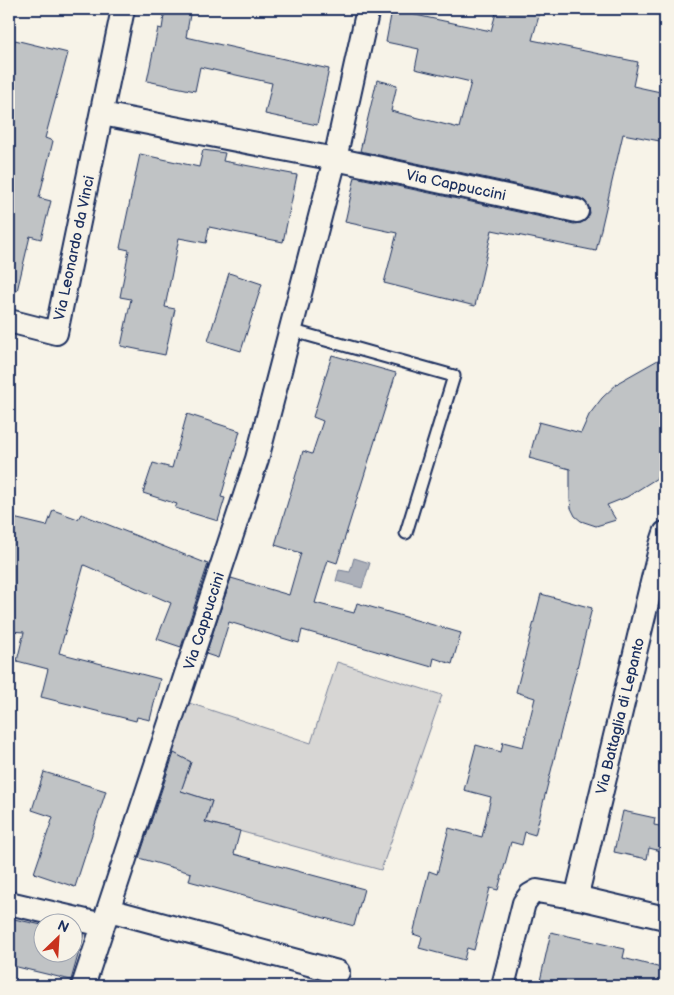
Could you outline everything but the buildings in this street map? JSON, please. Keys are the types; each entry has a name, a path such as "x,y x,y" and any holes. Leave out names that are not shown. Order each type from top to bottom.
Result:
{"street":[{"name":"Via Leonardo da Vinci","path":"9,321 56,333 123,9"},
{"name":"Via Cappuccini","path":"83,986 257,459 335,159 368,9"},
{"path":"102,114 335,159"},
{"name":"Via Cappuccini","path":"335,159 577,211"},
{"name":"Via Battaglia di Lepanto","path":"584,899 580,893 579,886 665,533"},
{"path":"503,986 524,903 530,895 537,891 584,899 665,918"},
{"path":"9,903 106,917 338,972"}],"lane":[{"path":"290,330 454,376 406,533"}],"shaded area":[{"path":"354,558 370,563 362,588 336,581 339,570 350,572"},
{"path":"337,662 442,695 381,870 206,822 212,801 181,791 191,762 171,752 186,702 311,743"}]}
